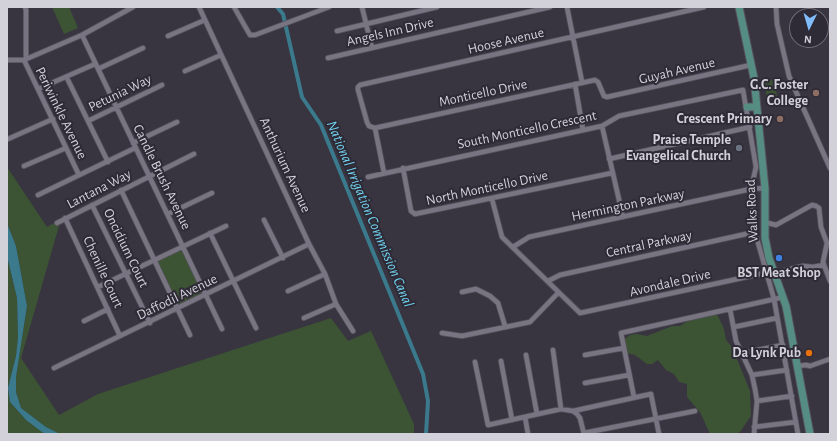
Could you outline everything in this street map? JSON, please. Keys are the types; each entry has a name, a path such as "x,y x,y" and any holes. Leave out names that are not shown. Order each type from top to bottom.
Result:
{"main road":[{"name":"Walks Road","path":"739,7 752,65 757,107 765,188 764,222 766,245 774,273 784,297 810,434"},
{"path":"747,108 757,107"}],"street":[{"path":"24,7 26,10 25,60"},
{"path":"7,60 25,60 82,35 133,7"},
{"name":"Anthurium Avenue","path":"199,7 309,244 326,274 336,304 353,331"},
{"path":"234,7 250,35 281,26 329,7"},
{"path":"362,7 372,48"},
{"path":"336,31 437,7"},
{"name":"Angels Inn Drive","path":"328,58 550,7"},
{"path":"567,7 582,82"},
{"name":"Hoose Avenue","path":"375,128 369,126 367,122 358,90 360,85 704,7"},
{"path":"776,7 777,24 789,76 817,143 830,168"},
{"path":"168,36 205,20"},
{"name":"Candle Brush Avenue","path":"82,35 222,329"},
{"path":"38,89 143,48"},
{"path":"185,71 221,55"},
{"name":"Periwinkle Avenue","path":"25,60 79,175"},
{"name":"Guyah Avenue","path":"595,80 598,82 604,96 607,97 752,65"},
{"path":"67,78 108,162"},
{"name":"Monticello Drive","path":"375,128 595,80"},
{"name":"Petunia Way","path":"88,120 162,84"},
{"path":"575,84 582,130"},
{"name":"South Monticello Crescent","path":"368,177 403,168 602,126 619,116 743,90 747,108"},
{"path":"747,108 756,167 751,189 755,232 765,273 774,299 798,434"},
{"path":"8,139 53,119"},
{"path":"133,143 177,122"},
{"path":"602,126 622,217"},
{"path":"609,159 750,127"},
{"path":"375,128 384,173"},
{"path":"24,166 66,148"},
{"path":"38,195 135,148"},
{"name":"Lantana Way","path":"57,223 92,204 194,154"},
{"name":"North Monticello Drive","path":"403,168 411,211 415,214 612,173"},
{"name":"Hermington Parkway","path":"513,247 529,237 751,189 765,188"},
{"path":"120,190 190,335"},
{"path":"168,214 212,193"},
{"path":"442,333 462,336 530,322 558,293 548,281 500,234 492,199"},
{"name":"Oncidium Court","path":"92,204 150,323"},
{"path":"764,222 776,225 812,205 819,208 821,227 827,243 823,262 830,280"},
{"name":"Chenille Court","path":"65,218 120,336"},
{"path":"264,220 283,258"},
{"path":"98,287 226,226"},
{"name":"Central Parkway","path":"548,281 560,275 755,232"},
{"path":"210,233 256,328"},
{"name":"Daffodil Avenue","path":"54,368 150,323 309,244"},
{"path":"774,273 803,266 813,267 824,265"},
{"name":"Avondale Drive","path":"558,293 580,313 765,273"},
{"path":"288,291 326,274"},
{"path":"462,292 476,290 490,296 498,303 506,326"},
{"path":"634,397 621,333 784,297"},
{"path":"304,318 336,304"},
{"path":"84,321 108,309"},
{"path":"730,309 736,341 752,375 757,401 754,434"},
{"path":"734,326 777,318"},
{"path":"742,353 783,345"},
{"path":"585,355 624,348"},
{"path":"553,350 562,409"},
{"path":"526,355 537,414"},
{"path":"797,366 806,364 810,366 830,358"},
{"path":"501,361 512,420"},
{"path":"475,362 488,425 562,409 573,411 651,394 659,434"},
{"path":"752,375 787,370"},
{"path":"585,383 629,375"},
{"path":"757,401 792,396"},
{"path":"573,411 580,418 584,434 695,411"},
{"path":"525,417 528,434"},
{"path":"754,427 796,422"}],"green space":[{"path":"52,7 69,7 78,28 64,34"},
{"path":"775,80 777,98 767,99 764,81"},
{"path":"7,167 47,227 61,219 21,358 59,415 98,394 331,318 348,341 371,331 414,424 414,434 60,434 46,427 21,408 16,392 16,377 27,306 16,246 7,223"},
{"path":"182,249 205,296 179,309 157,261"},
{"path":"7,256 17,298 18,337 16,356 8,388 10,402 26,420 46,434 7,434"},
{"path":"713,313 718,316 724,329 726,340 732,347 750,391 751,416 740,432 734,434 710,434 700,412 687,397 687,384 679,382 674,374 666,370 658,360 652,364 647,364 635,355 623,352 625,339 630,335 637,334 647,336 672,326 680,326 692,318"}],"water":[{"path":"7,223 16,246 27,306 16,377 16,392 21,408 46,427 60,434 46,434 42,432 26,420 10,402 8,388 16,356 18,337 17,298 7,256"}],"waterway":[{"name":"National Irrigation Commission Canal","path":"277,7 283,14 302,97 321,125 423,374 428,401 426,434"}],"place":[{"name":"G.C. Foster College","path":"816,93"},
{"name":"Crescent Primary","path":"780,119"},
{"name":"Praise Temple Evangelical Church","path":"739,148"},
{"name":"BST Meat Shop","path":"779,258"},
{"name":"Da Lynk Pub","path":"809,353"}]}
